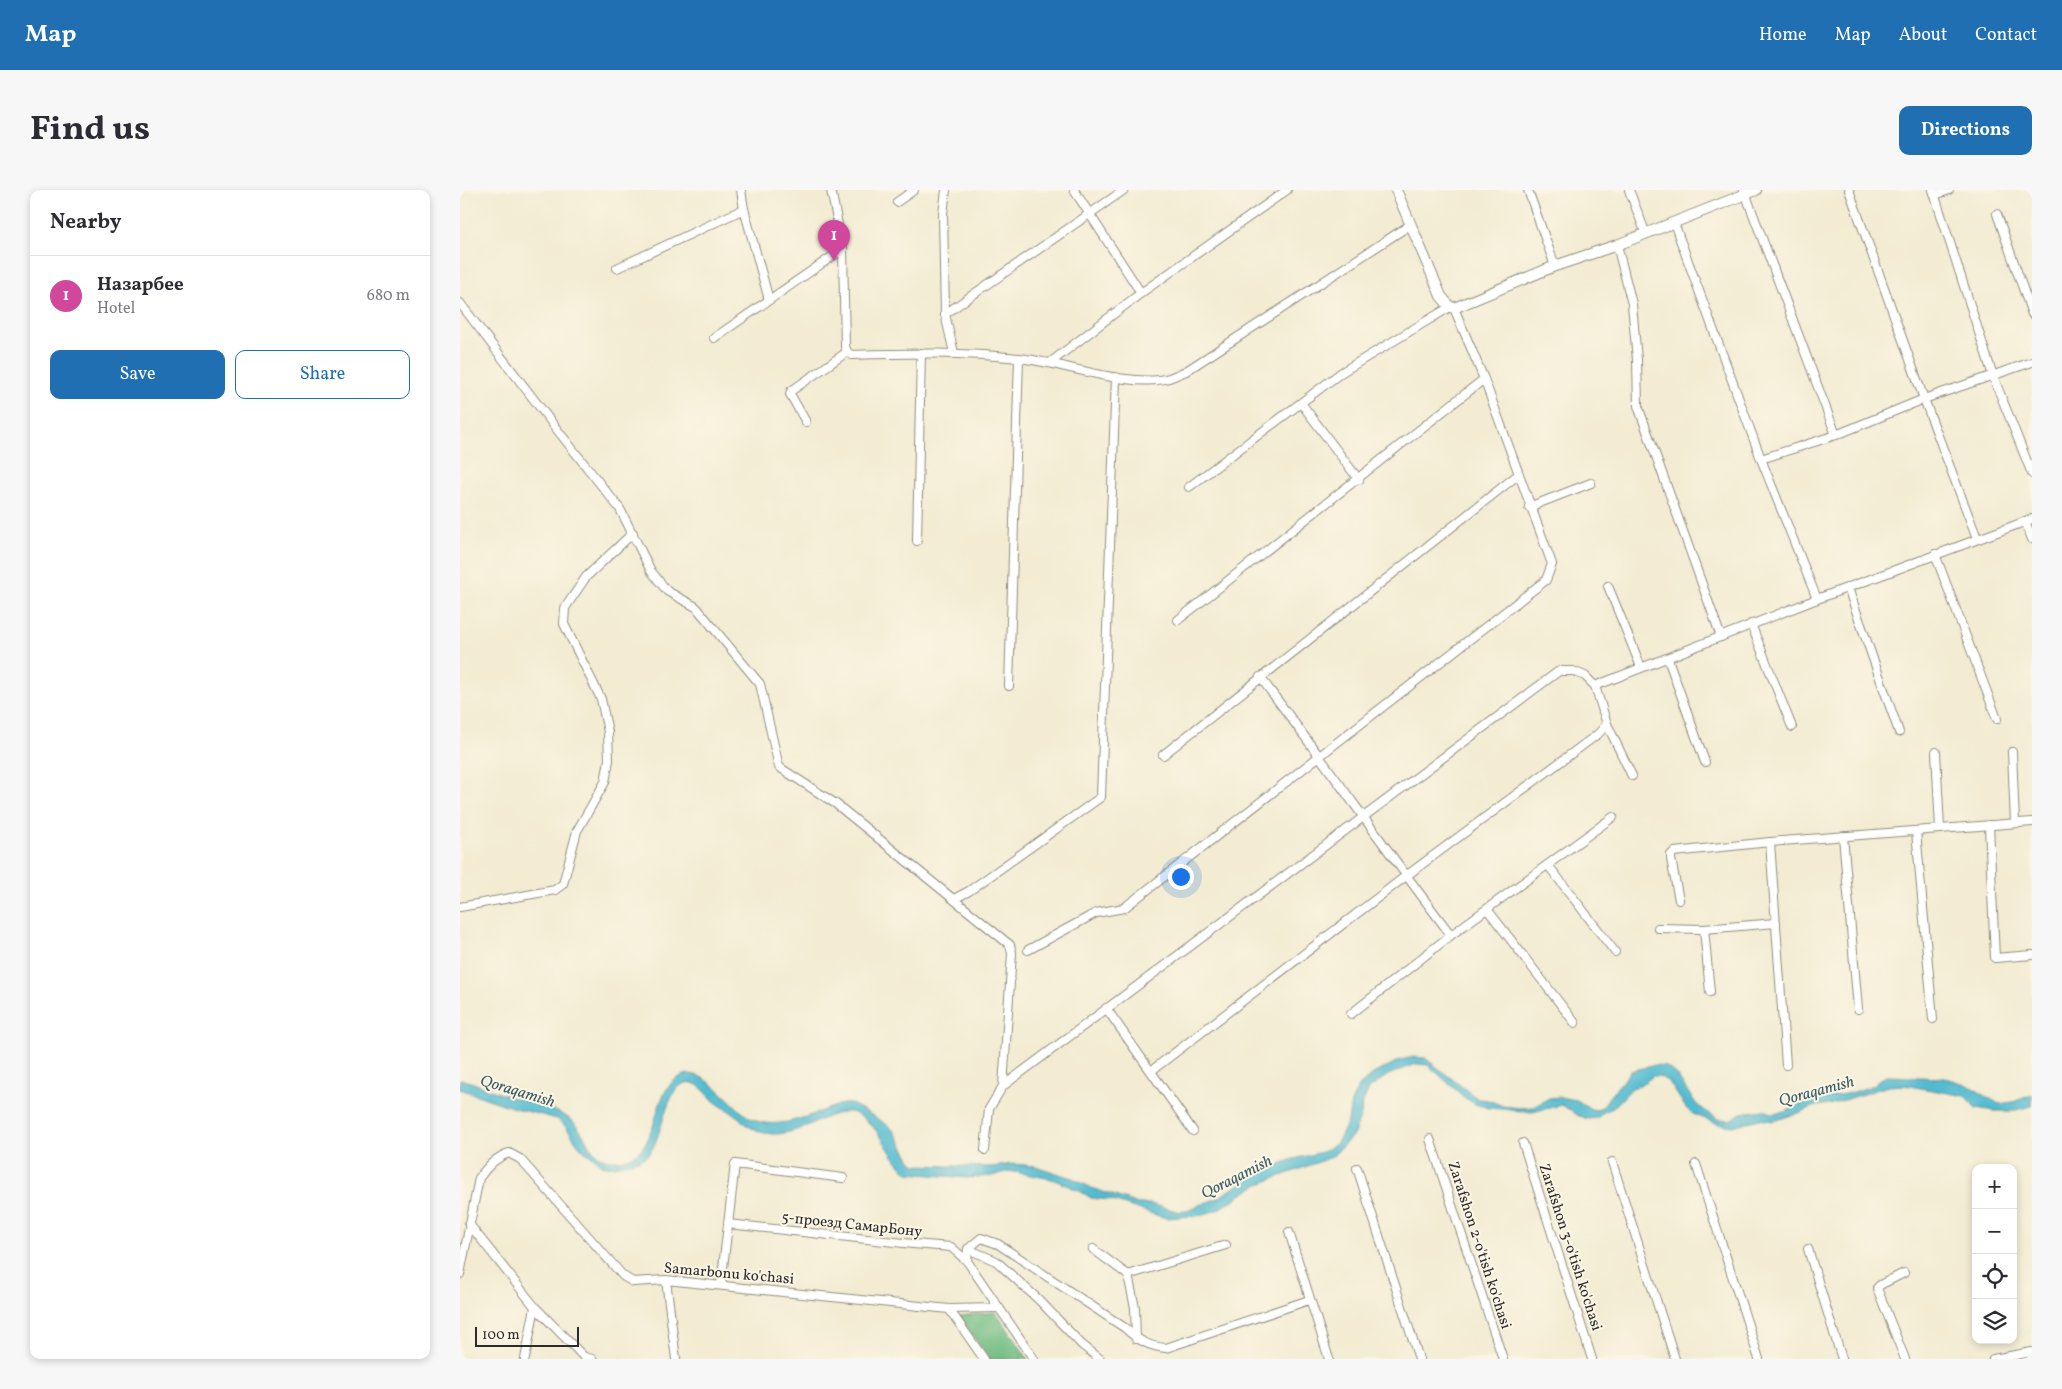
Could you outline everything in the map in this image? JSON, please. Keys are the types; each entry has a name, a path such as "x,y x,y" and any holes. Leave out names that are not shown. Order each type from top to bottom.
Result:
{"street":[{"path":"741,190 768,300"},
{"path":"831,190 843,250 845,346 847,352 852,355 954,353 1019,358 1051,362 1116,377 1144,380 1167,378 1186,371 1410,225"},
{"path":"896,202 914,190"},
{"path":"946,190 943,214 945,314 954,353"},
{"path":"1074,190 1141,293"},
{"path":"945,314 1124,190"},
{"path":"1051,362 1141,293 1287,190"},
{"path":"1028,950 1096,913 1124,908 1546,580 1552,564 1529,507 1519,474 1484,379 1452,307 1441,296 1396,190"},
{"path":"1528,190 1555,266"},
{"path":"1629,190 1646,234"},
{"path":"1189,487 1342,372 1452,307 1555,266 1617,246 1745,192 1756,190"},
{"path":"1849,190 1924,399 1977,538"},
{"path":"1949,190 1934,193 1993,376 2032,474"},
{"path":"1745,192 1836,435"},
{"path":"617,268 744,208"},
{"path":"1997,214 2032,314"},
{"path":"1674,223 1761,459 1817,599"},
{"path":"1617,246 1632,304 1637,360 1638,406 1721,638"},
{"path":"714,338 843,250"},
{"path":"460,303 554,427 620,508 651,571 667,591 696,608 760,684 780,767 836,804 1010,945 1012,953 1003,1086"},
{"path":"806,422 790,394 791,391 847,352"},
{"path":"917,541 920,353"},
{"path":"1009,686 1019,358"},
{"path":"1761,459 1836,435 1924,399 2032,362"},
{"path":"954,899 1101,797 1116,377"},
{"path":"1178,620 1359,480 1484,379"},
{"path":"1301,403 1359,480"},
{"path":"1163,755 1519,474"},
{"path":"1529,507 1591,482"},
{"path":"1595,686 1721,638 1751,624 2029,520 2032,539"},
{"path":"460,908 555,890 563,884 577,831 605,782 610,760 608,732 601,700 564,624 565,608 586,577 633,533"},
{"path":"1935,554 1997,719"},
{"path":"1608,586 1641,667"},
{"path":"1848,588 1899,732"},
{"path":"1751,624 1792,727"},
{"path":"1668,659 1705,762"},
{"path":"985,1150 989,1109 1003,1086 1559,671 1573,671 1585,676 1595,686 1608,724 1632,776"},
{"path":"1260,677 1406,876 1452,935"},
{"path":"1151,1071 1406,876 1598,734 1608,724"},
{"path":"1936,752 1940,829"},
{"path":"2012,752 2015,823"},
{"path":"1351,1014 1452,935 1613,817"},
{"path":"1679,900 1670,859 1674,852 1770,842 2032,822"},
{"path":"1989,825 1995,958 2032,955"},
{"path":"1916,831 1933,1019"},
{"path":"1843,836 1858,1009"},
{"path":"1770,842 1786,1065"},
{"path":"1548,865 1615,952"},
{"path":"1487,909 1575,1023"},
{"path":"1658,928 1704,929 1776,923"},
{"path":"1704,929 1710,992"},
{"path":"1106,1008 1192,1131"},
{"name":"Zarafshon 2-o'tish ko'chasi","path":"1430,1139 1503,1359"},
{"name":"Zarafshon 3-o'tish ko'chasi","path":"1523,1143 1592,1359"},
{"name":"Samarbonu ko'chasi","path":"469,1224 479,1178 485,1169 502,1155 509,1153 520,1159 623,1276 633,1282 666,1280 949,1309 999,1308"},
{"path":"1612,1162 1674,1359"},
{"path":"721,1285 735,1164 842,1178"},
{"path":"1696,1164 1759,1359"},
{"path":"1357,1168 1419,1359"},
{"path":"460,1274 469,1224"},
{"path":"469,1224 535,1307 584,1356 592,1359"},
{"name":"5-проезд СамарБону","path":"728,1224 951,1247 967,1261"},
{"path":"1289,1232 1328,1359"},
{"path":"1034,1359 967,1261 968,1249 981,1238 998,1244 1125,1328 1136,1339 1154,1347 1166,1348 1309,1300"},
{"path":"1128,1275 1226,1245"},
{"path":"968,1249 996,1262 1039,1300 1082,1345 1100,1359"},
{"path":"1093,1249 1128,1275 1135,1308 1136,1339"},
{"path":"1808,1249 1842,1359"},
{"path":"1904,1273 1880,1284 1877,1288 1905,1359"},
{"path":"666,1280 676,1359"},
{"path":"525,1359 535,1307"},
{"path":"949,1309 984,1359"},
{"path":"1993,1359 2032,1352"}],"green space":[{"path":"996,1312 1028,1359 989,1359 959,1316"}],"water":[{"path":"1414,1057 1425,1058 1478,1099 1519,1108 1533,1107 1549,1098 1560,1097 1577,1100 1591,1109 1597,1110 1603,1106 1631,1071 1655,1065 1665,1066 1674,1072 1697,1105 1718,1119 1730,1120 1741,1113 1764,1110 1772,1113 1785,1112 1808,1101 1851,1093 1874,1085 1878,1080 1887,1076 1945,1078 1968,1085 1999,1104 2013,1102 2032,1095 2032,1106 2011,1111 1994,1111 1976,1108 1965,1096 1904,1085 1888,1086 1832,1104 1815,1106 1773,1121 1759,1119 1733,1126 1719,1124 1693,1114 1686,1108 1669,1082 1659,1076 1653,1076 1641,1085 1632,1088 1613,1108 1597,1118 1588,1119 1579,1116 1562,1105 1532,1112 1489,1108 1475,1104 1465,1098 1428,1065 1416,1064 1388,1075 1370,1088 1362,1103 1361,1115 1354,1134 1332,1157 1257,1185 1217,1210 1201,1215 1167,1218 1110,1200 1091,1198 1052,1179 1009,1171 992,1176 967,1178 908,1173 873,1127 857,1114 847,1112 836,1114 795,1130 780,1134 765,1133 747,1125 719,1105 694,1083 686,1083 679,1087 674,1094 658,1136 648,1154 633,1162 616,1166 605,1166 582,1149 557,1119 511,1107 460,1089 460,1079 562,1114 575,1124 598,1155 612,1160 629,1157 641,1149 649,1137 664,1094 672,1082 684,1075 692,1074 710,1083 745,1114 761,1122 789,1122 838,1105 851,1104 890,1127 915,1165 991,1167 1014,1164 1035,1166 1072,1178 1092,1188 1138,1204 1150,1204 1181,1212 1218,1198 1275,1166 1322,1152 1336,1144 1348,1121 1351,1102 1359,1086 1373,1074 1400,1060"}],"place":[{"name":"Назарбее","path":"834,261"}],"water label":[{"name":"Qoraqamish","path":"518,1090"},
{"name":"Qoraqamish","path":"1816,1090"},
{"name":"Qoraqamish","path":"1236,1176"}]}
